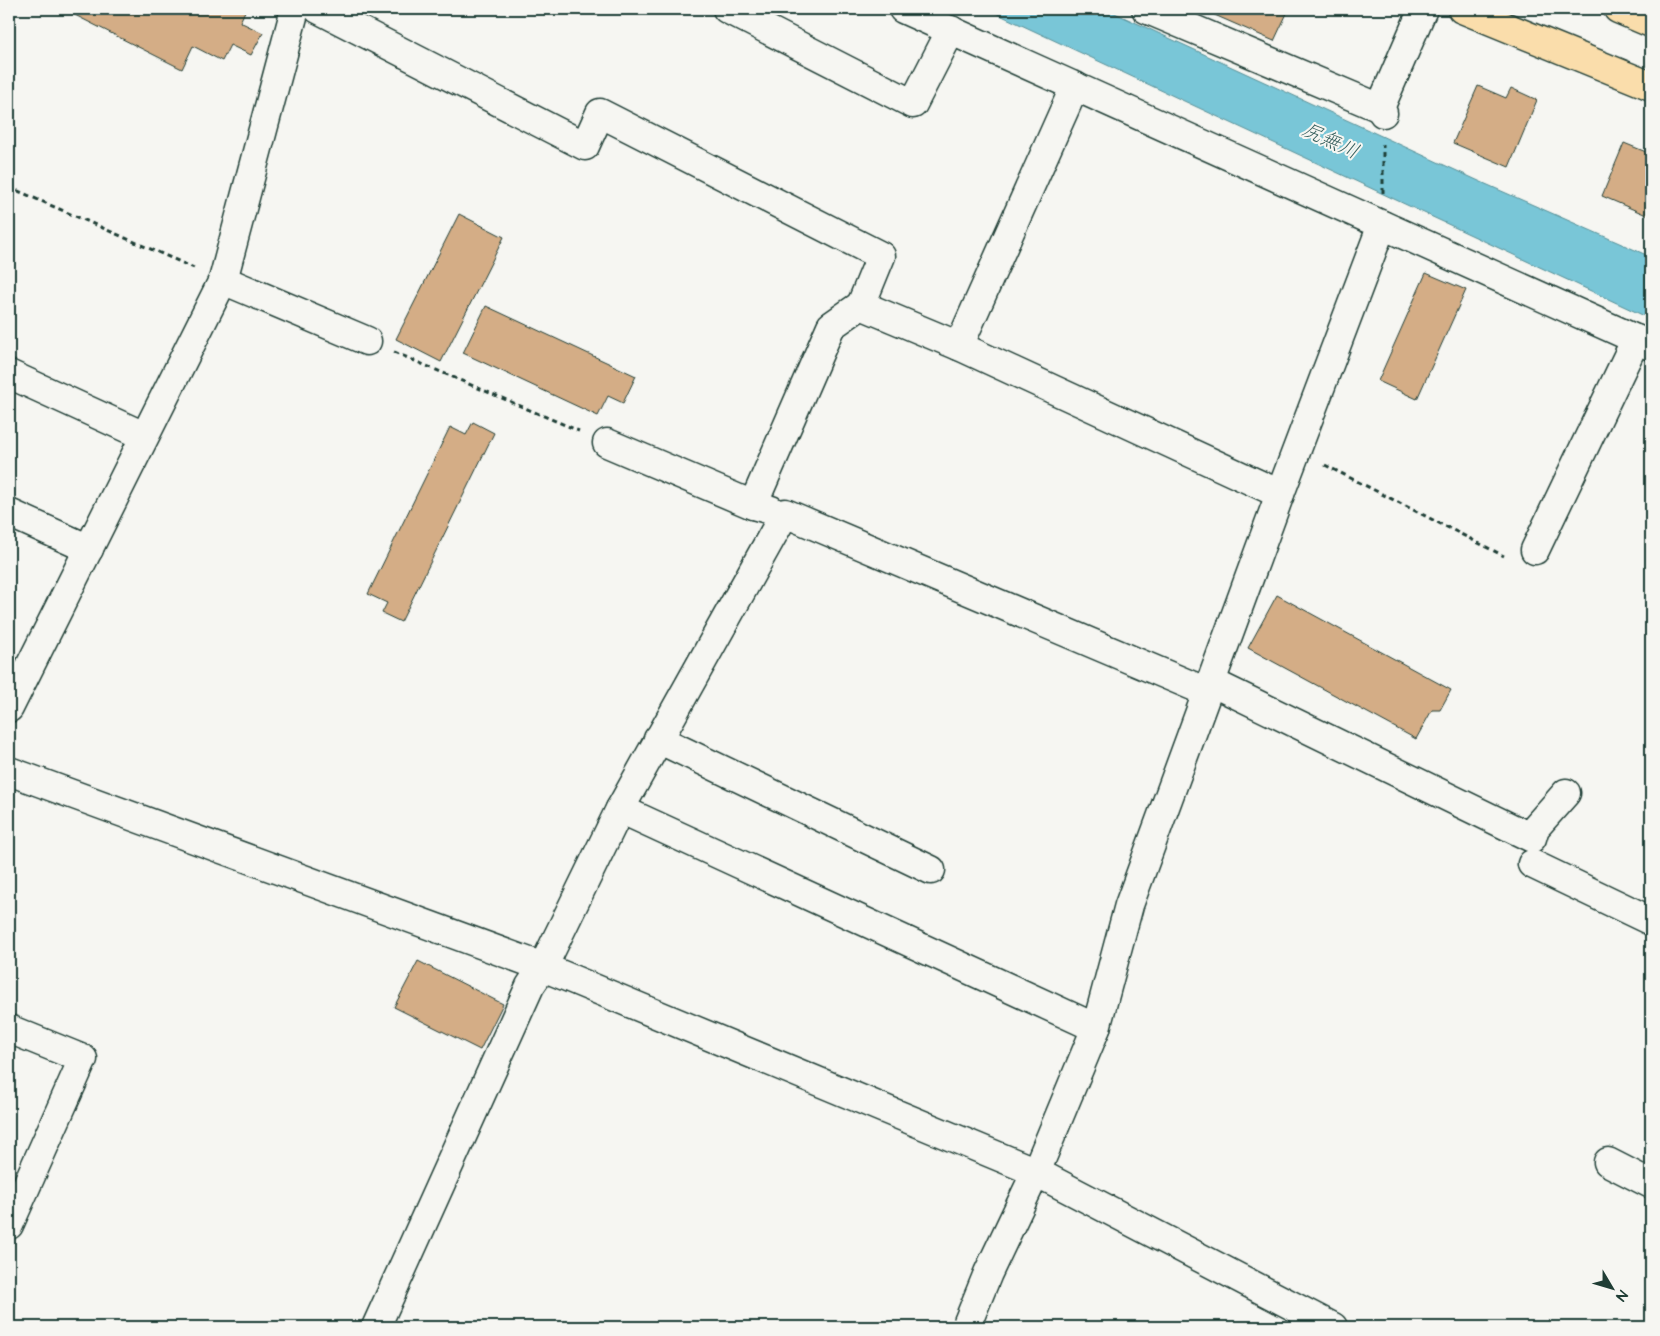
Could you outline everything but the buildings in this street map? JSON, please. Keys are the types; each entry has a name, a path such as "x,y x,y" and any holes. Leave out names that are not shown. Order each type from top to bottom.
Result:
{"main road":[{"path":"1462,9 1651,86"},
{"path":"1618,9 1651,22"}],"street":[{"path":"9,708 222,280 295,9"},
{"path":"318,9 585,146 600,113 881,256 861,305 830,326 753,505"},
{"path":"727,9 913,104 951,30"},
{"path":"903,9 1644,343 1535,550"},
{"path":"1146,9 1381,110 1423,9"},
{"path":"959,346 1075,86"},
{"path":"966,1327 988,1273 1036,1172 1096,1028 1128,905 1382,225"},
{"path":"222,280 367,341"},
{"path":"861,305 959,346 1280,494"},
{"path":"9,374 144,436"},
{"path":"607,443 753,505 784,513 1209,687 1532,838 1535,828 1566,793"},
{"path":"9,513 89,549"},
{"path":"376,1327 530,986 543,967 620,809 784,513"},
{"path":"658,739 931,870"},
{"path":"9,771 543,967 1036,1172 1333,1327"},
{"path":"620,809 1096,1028"},
{"path":"1532,864 1651,921"},
{"path":"9,1029 83,1059 9,1225"},
{"path":"1608,1162 1651,1184"}],"path":[{"path":"1381,110 1383,198"},
{"path":"9,187 222,280"},
{"path":"367,341 607,443"},
{"path":"1297,451 1520,564 1527,551 1535,550"}],"water":[{"name":"尻無川","path":"987,9 1106,9 1481,182 1651,257 1651,319"}]}
